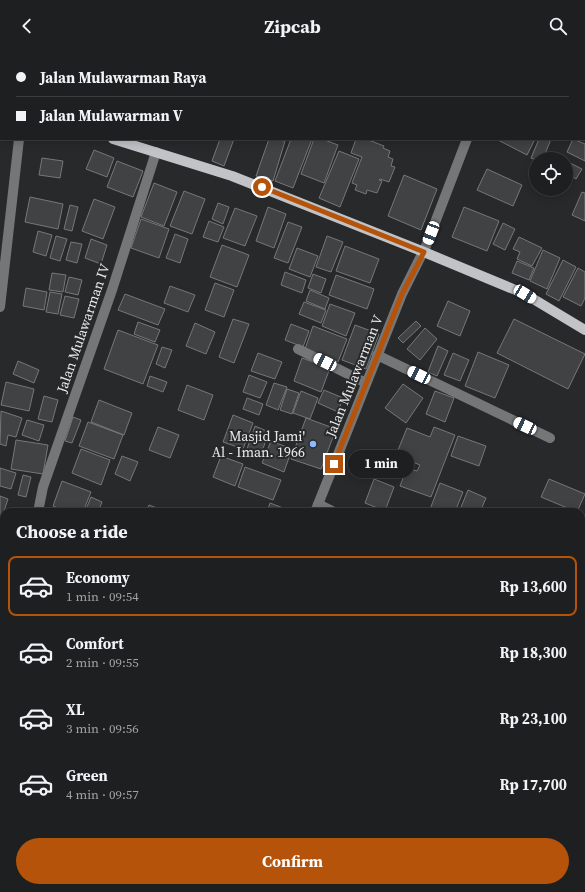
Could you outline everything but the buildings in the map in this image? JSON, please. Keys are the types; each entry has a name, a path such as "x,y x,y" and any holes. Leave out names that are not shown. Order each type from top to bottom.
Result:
{"main road":[{"path":"116,140 232,176 424,252 525,294 585,330"}],"street":[{"path":"0,307 1,279 19,140"},
{"name":"Jalan Mulawarman V","path":"316,508 402,294 424,252 467,140"},
{"name":"Jalan Mulawarman IV","path":"39,508 43,486 112,290 156,152"},
{"path":"298,349 366,383"},
{"path":"377,355 550,438"}],"place":[{"name":"Masjid Jami' Al - Iman. 1966","path":"313,444"}],"route":[{"path":"262,187 424,252 402,294 334,464"}]}
